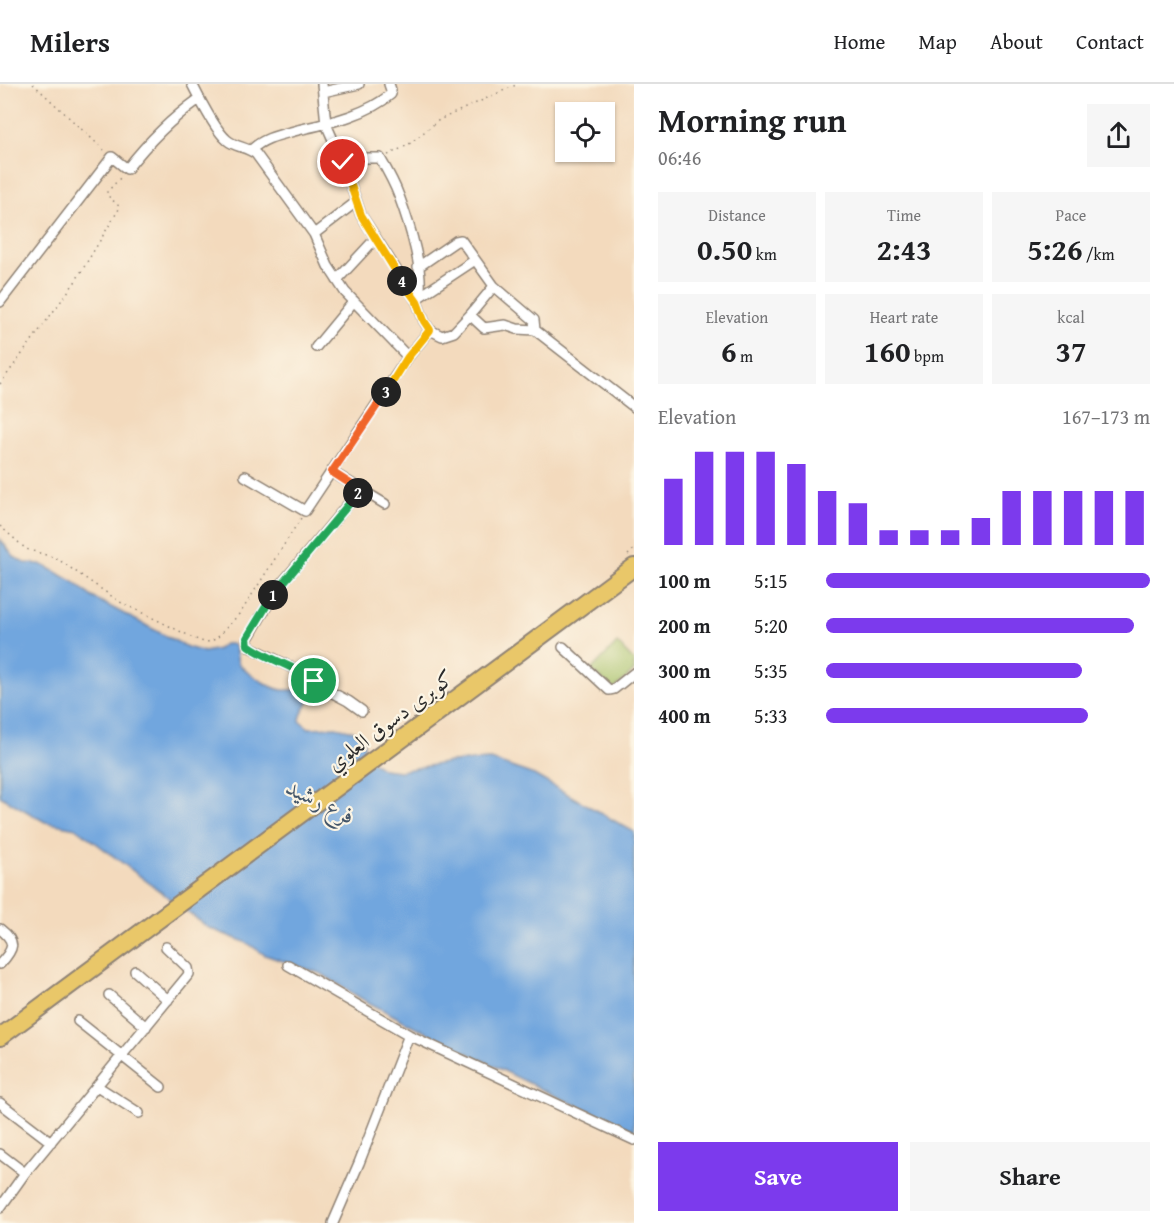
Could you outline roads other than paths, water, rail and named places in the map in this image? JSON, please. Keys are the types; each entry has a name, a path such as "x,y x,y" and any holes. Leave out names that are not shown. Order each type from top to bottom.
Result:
{"highway":[{"name":"كوبرى دسوق العلوي","path":"0,1049 631,561"},
{"name":"كوبرى دسوق العلوي","path":"0,1037 146,936 634,581"}],"street":[{"path":"192,84 199,99 226,140 251,150 314,234 337,280 408,357"},
{"path":"359,84 323,88 326,124 343,162 361,215 418,300"},
{"path":"251,150 263,139 326,124 367,109 389,97 392,92 389,84"},
{"path":"0,302 112,157 127,169 155,136 199,99"},
{"path":"343,162 360,158 380,158 399,197 418,267 418,300 424,321 430,330 442,336 454,332 494,286"},
{"path":"314,234 356,202"},
{"path":"337,280 376,238"},
{"path":"418,267 460,239 494,286 534,320 535,330"},
{"path":"418,300 475,260"},
{"path":"316,347 354,301"},
{"path":"470,315 484,327 505,325 517,329 535,330 634,407"},
{"path":"244,476 305,511 408,357 430,330"},
{"path":"332,472 385,504"},
{"path":"360,490 277,589 247,640 250,647 303,673 362,711"},
{"path":"563,647 609,690 614,689 634,673"},
{"path":"0,929 13,942 12,948 0,964"},
{"path":"2,1202 189,973 188,968 166,947"},
{"path":"288,965 409,1035 634,1140"},
{"path":"135,971 168,1000"},
{"path":"109,994 146,1027"},
{"path":"78,1021 161,1087"},
{"path":"333,1223 409,1035"},
{"path":"97,1086 139,1113"},
{"path":"0,1103 51,1142"},
{"path":"0,1154 26,1173"}],"water":[{"name":"فرع رشيد","path":"0,539 14,557 25,563 40,564 49,568 74,582 92,597 187,647 204,652 218,649 224,644 233,644 238,662 258,679 277,689 311,692 310,700 300,721 309,728 336,727 354,731 364,737 364,752 367,758 383,769 400,771 450,762 491,760 534,775 634,832 634,1130 551,1094 425,1032 362,999 322,974 265,955 247,943 209,928 76,828 45,822 0,796"}]}
